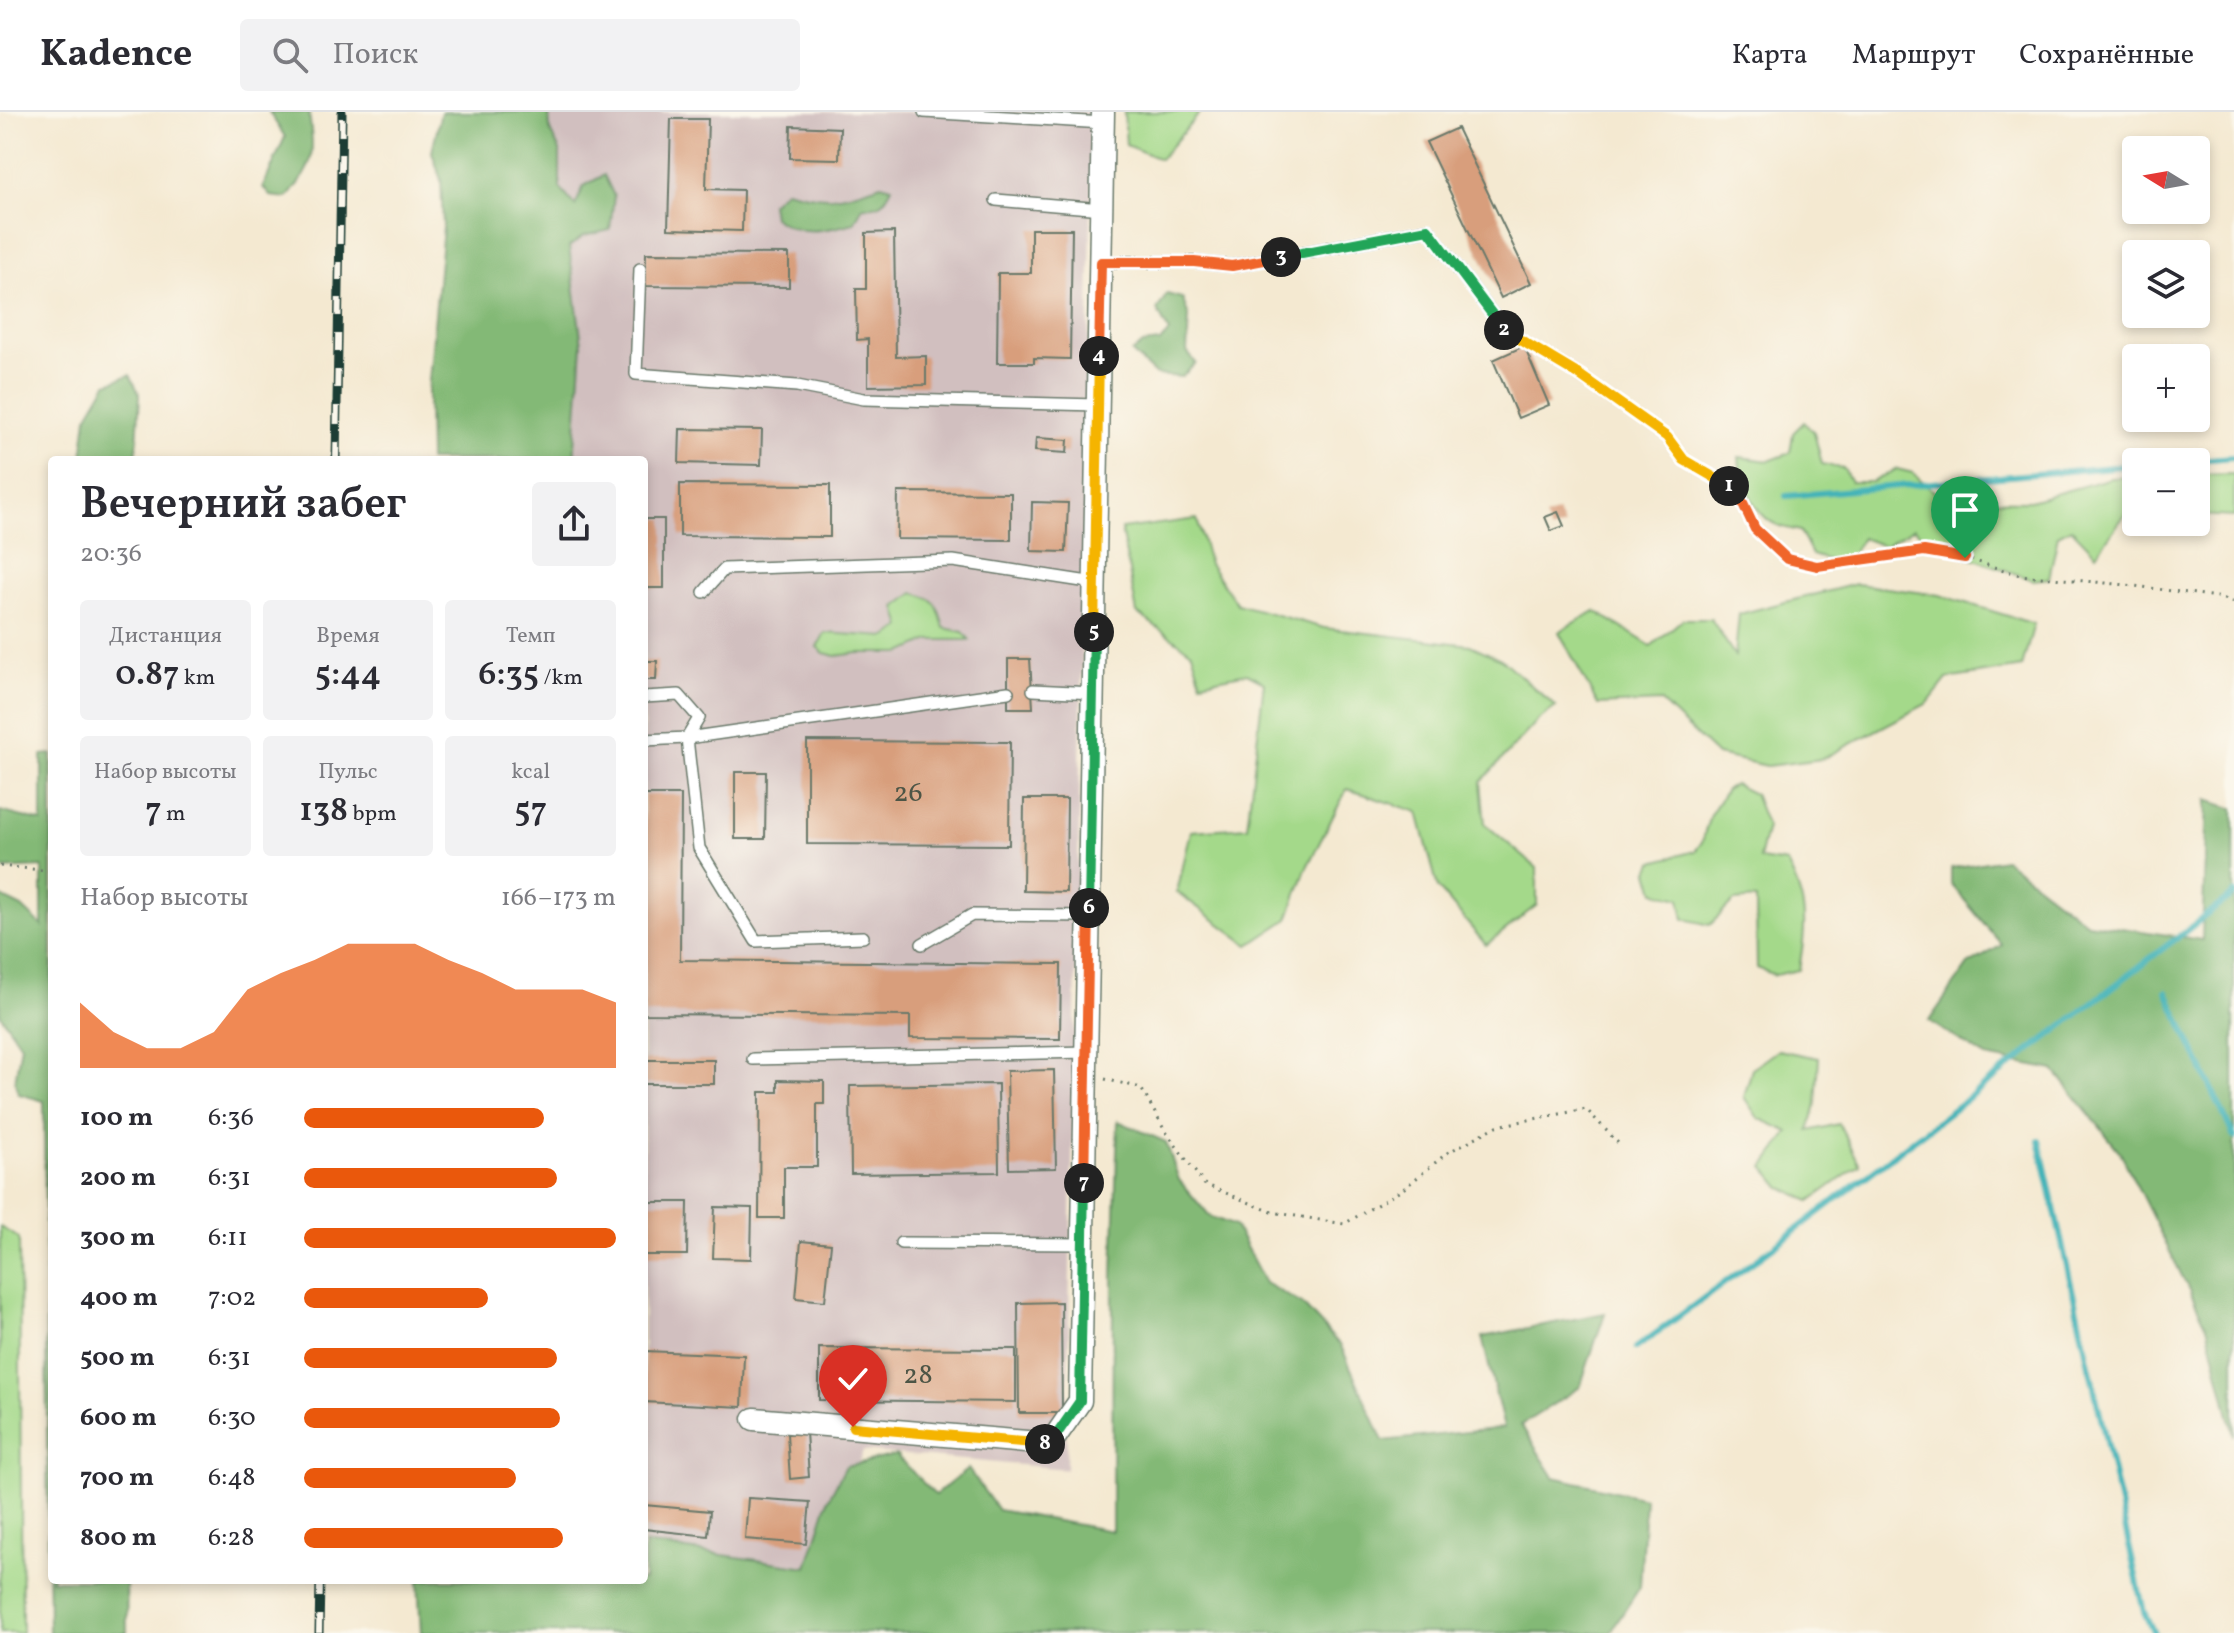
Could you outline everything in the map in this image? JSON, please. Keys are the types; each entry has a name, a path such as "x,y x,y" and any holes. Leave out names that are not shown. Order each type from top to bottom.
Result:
{"street":[{"path":"754,1419 1050,1444 1080,1401 1103,117"}],"lane":[{"path":"924,112 1103,117"},
{"path":"996,200 1102,209"},
{"path":"1101,262 1194,262 1232,266 1428,229 1505,331"},
{"path":"640,269 636,374 797,386 864,399 1098,405"},
{"path":"704,592 724,569 953,561 1095,583"},
{"path":"1033,690 1093,693"},
{"path":"648,740 687,738 1008,692"},
{"path":"648,697 679,695 699,718 687,738 699,848 756,941 863,937"},
{"path":"922,944 972,915 1089,916"},
{"path":"753,1059 1086,1063"},
{"path":"901,1243 1083,1244"}],"path":[{"path":"1505,331 1581,376 1667,437 1684,460 1737,491 1755,529 1787,559 1817,566 1924,551 1965,558 2020,575 2127,585 2218,597 2234,603"},
{"path":"0,866 48,871"},
{"path":"1086,1063 1141,1088 1164,1129 1204,1184 1272,1212 1344,1224 1402,1190 1447,1153 1497,1126 1586,1109 1621,1146"}],"shaded area":[{"path":"471,112 1093,112 1066,1469 863,1451 812,1581 648,1564 648,456 468,456"}],"green space":[{"path":"269,112 309,112 311,158 303,176 287,198 270,196 263,187 285,137"},
{"path":"441,112 549,112 550,131 560,151 560,188 575,206 584,186 604,175 614,196 610,230 584,236 569,247 582,345 574,456 429,456 428,392 443,227 441,180 432,152"},
{"path":"1124,112 1201,112 1160,159 1126,145"},
{"path":"881,184 892,187 887,197 878,205 863,206 854,223 822,230 803,230 773,217 771,203 785,190 833,197"},
{"path":"1167,294 1182,298 1189,316 1187,352 1196,363 1182,377 1156,375 1132,353 1143,344 1160,342 1169,332 1157,310"},
{"path":"130,375 140,395 136,456 82,456 87,417 107,383"},
{"path":"1804,422 1814,432 1822,464 1844,469 1851,482 1872,482 1897,469 1913,473 1944,500 2030,501 2122,478 2122,519 2096,554 2071,528 2058,535 2049,578 2033,580 1928,542 1914,528 1884,546 1862,538 1847,562 1831,561 1812,555 1800,531 1767,519 1745,485 1739,457 1769,461 1790,453 1793,433"},
{"path":"2234,474 2234,517 2210,516 2210,475"},
{"path":"1197,519 1209,564 1237,604 1324,628 1470,645 1501,659 1556,707 1538,720 1481,782 1485,824 1537,868 1537,905 1486,945 1438,888 1418,812 1347,789 1306,869 1288,919 1249,945 1177,892 1191,831 1247,827 1264,682 1247,673 1201,682 1192,652 1137,613 1121,529"},
{"path":"1856,584 1940,595 2034,624 2022,667 1947,679 1928,703 1822,759 1767,766 1717,755 1661,702 1598,705 1559,632 1595,611 1651,646 1683,619 1711,619 1735,656 1739,614"},
{"path":"914,593 936,604 944,628 963,632 970,640 930,640 902,653 836,656 824,653 817,647 825,633 887,637 902,627 896,607"},
{"path":"48,754 48,1527 44,1101 19,1094 15,1081 21,1045 0,1014 0,896 22,907 42,926 42,867 0,869 0,811 42,822 42,755"},
{"path":"1734,784 1754,794 1767,827 1759,859 1787,863 1799,891 1804,927 1799,970 1775,975 1757,968 1756,899 1734,901 1710,925 1684,919 1680,898 1655,892 1649,871 1653,862 1695,851 1702,842 1710,815 1726,790"},
{"path":"2207,800 2234,809 2234,1436 2207,1326 2120,1152 2054,1070 1986,1057 1929,1021 1968,965 2002,945 1951,884 1951,868 2004,859 2087,923 2202,940"},
{"path":"1778,1050 1819,1058 1816,1104 1809,1131 1839,1124 1860,1165 1810,1201 1781,1187 1764,1167 1789,1132 1758,1118 1744,1097 1752,1069"},
{"path":"1118,1121 1166,1142 1179,1180 1209,1216 1235,1226 1265,1283 1302,1304 1341,1346 1383,1441 1504,1428 1482,1337 1605,1313 1580,1387 1521,1425 1554,1477 1645,1498 1640,1587 1610,1633 421,1633 418,1584 648,1584 648,1545 807,1567 828,1500 846,1466 896,1455 935,1495 968,1469 998,1510 1112,1531 1113,1277"},
{"path":"0,1227 19,1238 22,1633 0,1633"},
{"path":"49,1584 126,1584 127,1633 49,1633"}],"building":[{"path":"671,119 708,119 706,189 743,190 742,231 668,229"},
{"path":"791,126 840,128 839,159 790,158"},
{"path":"1457,128 1531,283 1501,298 1426,142"},
{"path":"1031,229 1072,229 1070,359 1034,358 1034,363 997,363 998,273 1031,273"},
{"path":"894,232 896,357 926,356 926,385 868,386 868,339 857,340 856,289 866,289 866,233"},
{"path":"646,253 789,254 789,287 645,286"},
{"path":"1524,346 1549,405 1518,418 1493,360"},
{"path":"680,429 762,430 761,465 679,463"},
{"path":"1036,438 1068,440 1067,453 1035,451"},
{"path":"680,484 830,485 830,537 680,536"},
{"path":"898,492 1011,493 1011,540 897,539"},
{"path":"1032,502 1068,503 1066,552 1031,551"},
{"path":"1558,512 1564,526 1551,531 1545,517"},
{"path":"648,519 664,519 664,588 648,588"},
{"path":"1008,659 1030,659 1033,708 1008,708"},
{"path":"648,661 657,661 656,680 648,680"},
{"path":"807,741 1010,742 1009,845 807,844"},
{"path":"735,772 766,772 765,839 735,839"},
{"path":"648,795 681,795 680,960 1061,964 1060,1039 910,1038 910,1016 648,1014"},
{"path":"1024,799 1067,799 1066,892 1023,891"},
{"path":"648,1060 714,1060 714,1084 648,1084"},
{"path":"1054,1070 1056,1168 1009,1169 1007,1071"},
{"path":"778,1080 824,1081 824,1104 817,1104 817,1167 784,1167 784,1218 759,1218 760,1092 778,1092"},
{"path":"998,1084 999,1172 851,1174 850,1086"},
{"path":"648,1202 688,1202 687,1255 648,1255"},
{"path":"715,1207 752,1208 751,1259 713,1258"},
{"path":"801,1241 831,1244 825,1301 796,1298"},
{"path":"1061,1302 1062,1413 1019,1413 1018,1303"},
{"path":"819,1348 1016,1349 1016,1402 819,1400"},
{"path":"648,1351 744,1355 742,1407 648,1402"},
{"path":"806,1432 809,1477 790,1479 787,1434"},
{"path":"748,1498 810,1502 806,1544 745,1539"},
{"path":"648,1505 710,1511 708,1536 648,1529"}],"waterway":[{"path":"2210,459 2234,457"},
{"path":"1786,496 2122,466"},
{"path":"1636,1348 1791,1234 2234,894"},
{"path":"2167,992 2234,1137"},
{"path":"2039,1140 2144,1612 2154,1633"}],"railway":[{"path":"336,456 342,112"},
{"path":"319,1633 320,1584"}],"route":[{"path":"853,1427 1050,1444 1080,1401 1101,262 1194,262 1232,266 1428,229 1505,331 1581,376 1667,437 1684,460 1737,491 1755,529 1787,559 1817,566 1924,551 1965,558"}]}
